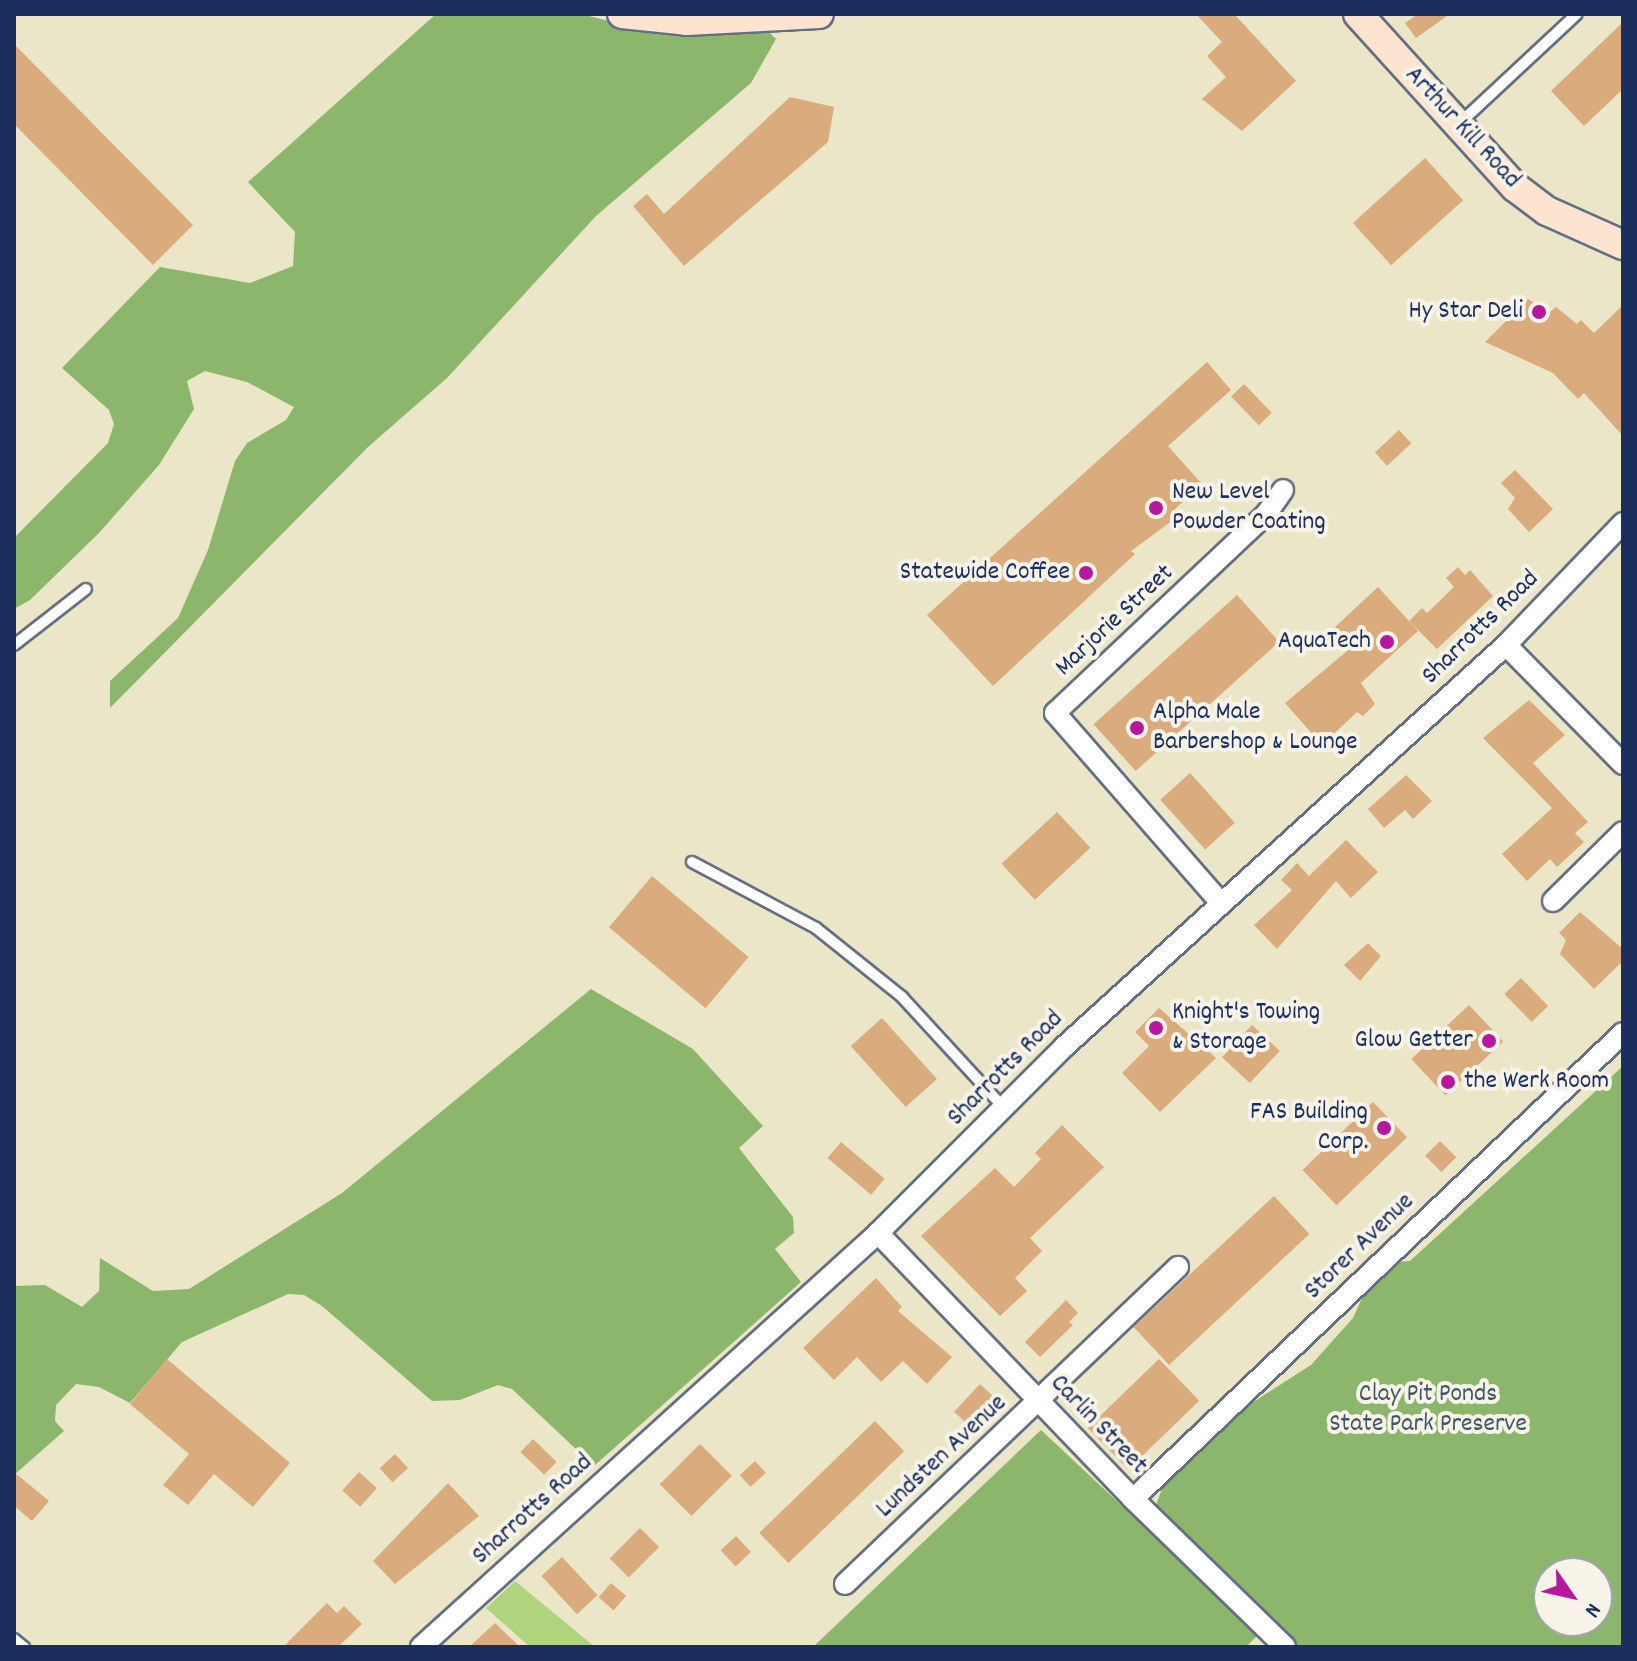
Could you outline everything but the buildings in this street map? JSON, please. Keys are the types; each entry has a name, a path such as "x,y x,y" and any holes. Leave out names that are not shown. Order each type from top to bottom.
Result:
{"street":[{"path":"622,14 695,21 819,14"},
{"name":"Arthur Kill Road","path":"1358,14 1457,126 1528,199 1623,245"},
{"name":"Marjorie Street","path":"1220,902 1055,713 1267,513 1283,490"},
{"name":"Sharrotts Road","path":"421,1647 878,1233 1220,902 1506,645 1623,523"},
{"path":"1506,645 1623,764"},
{"path":"1553,901 1623,832"},
{"name":"Storer Avenue","path":"1133,1499 1623,1033"},
{"name":"Carlin Street","path":"878,1233 1133,1499 1285,1647"},
{"name":"Lundsten Avenue","path":"845,1584 1178,1267"}],"lane":[{"path":"1457,126 1577,14"},
{"path":"14,645 86,589"},
{"path":"692,862 816,928 902,997 1004,1108"},
{"path":"14,1639 24,1647"}],"green space":[{"path":"436,14 581,14 641,29 770,33 776,39 751,83 596,216 447,378 368,447 110,708 110,681 178,618 208,550 235,461 247,443 286,420 294,407 247,382 205,371 187,381 194,409 159,465 99,533 30,600 14,609 14,538 108,443 114,424 109,410 62,368 160,267 250,283 293,266 295,232 248,182"},
{"path":"591,989 693,1049 763,1126 739,1148 793,1217 794,1233 775,1249 801,1282 594,1466 512,1389 498,1385 460,1400 432,1401 322,1306 304,1295 288,1294 182,1342 130,1403 99,1387 76,1384 56,1405 55,1421 64,1431 14,1475 14,1286 45,1285 82,1307 99,1291 100,1258 153,1291 189,1289 342,1193"},
{"name":"Clay Pit Ponds State Park Preserve","path":"1623,1066 1623,1647 1294,1647 1161,1514 1156,1505 1162,1489 1244,1408 1311,1365 1353,1318 1362,1298 1398,1262 1410,1261"},
{"path":"1041,1430 1259,1634 1246,1647 813,1647"},
{"path":"515,1581 595,1647 530,1647 486,1608"}],"place":[{"name":"Hy Star Deli","path":"1539,312"},
{"name":"New Level Powder Coating","path":"1156,508"},
{"name":"Statewide Coffee","path":"1086,573"},
{"name":"AquaTech","path":"1387,642"},
{"name":"Alpha Male Barbershop & Lounge","path":"1137,728"},
{"name":"Knight's Towing & Storage","path":"1156,1028"},
{"name":"Glow Getter","path":"1489,1041"},
{"name":"the Werk Room","path":"1448,1082"},
{"name":"FAS Building Corp.","path":"1384,1128"}]}
